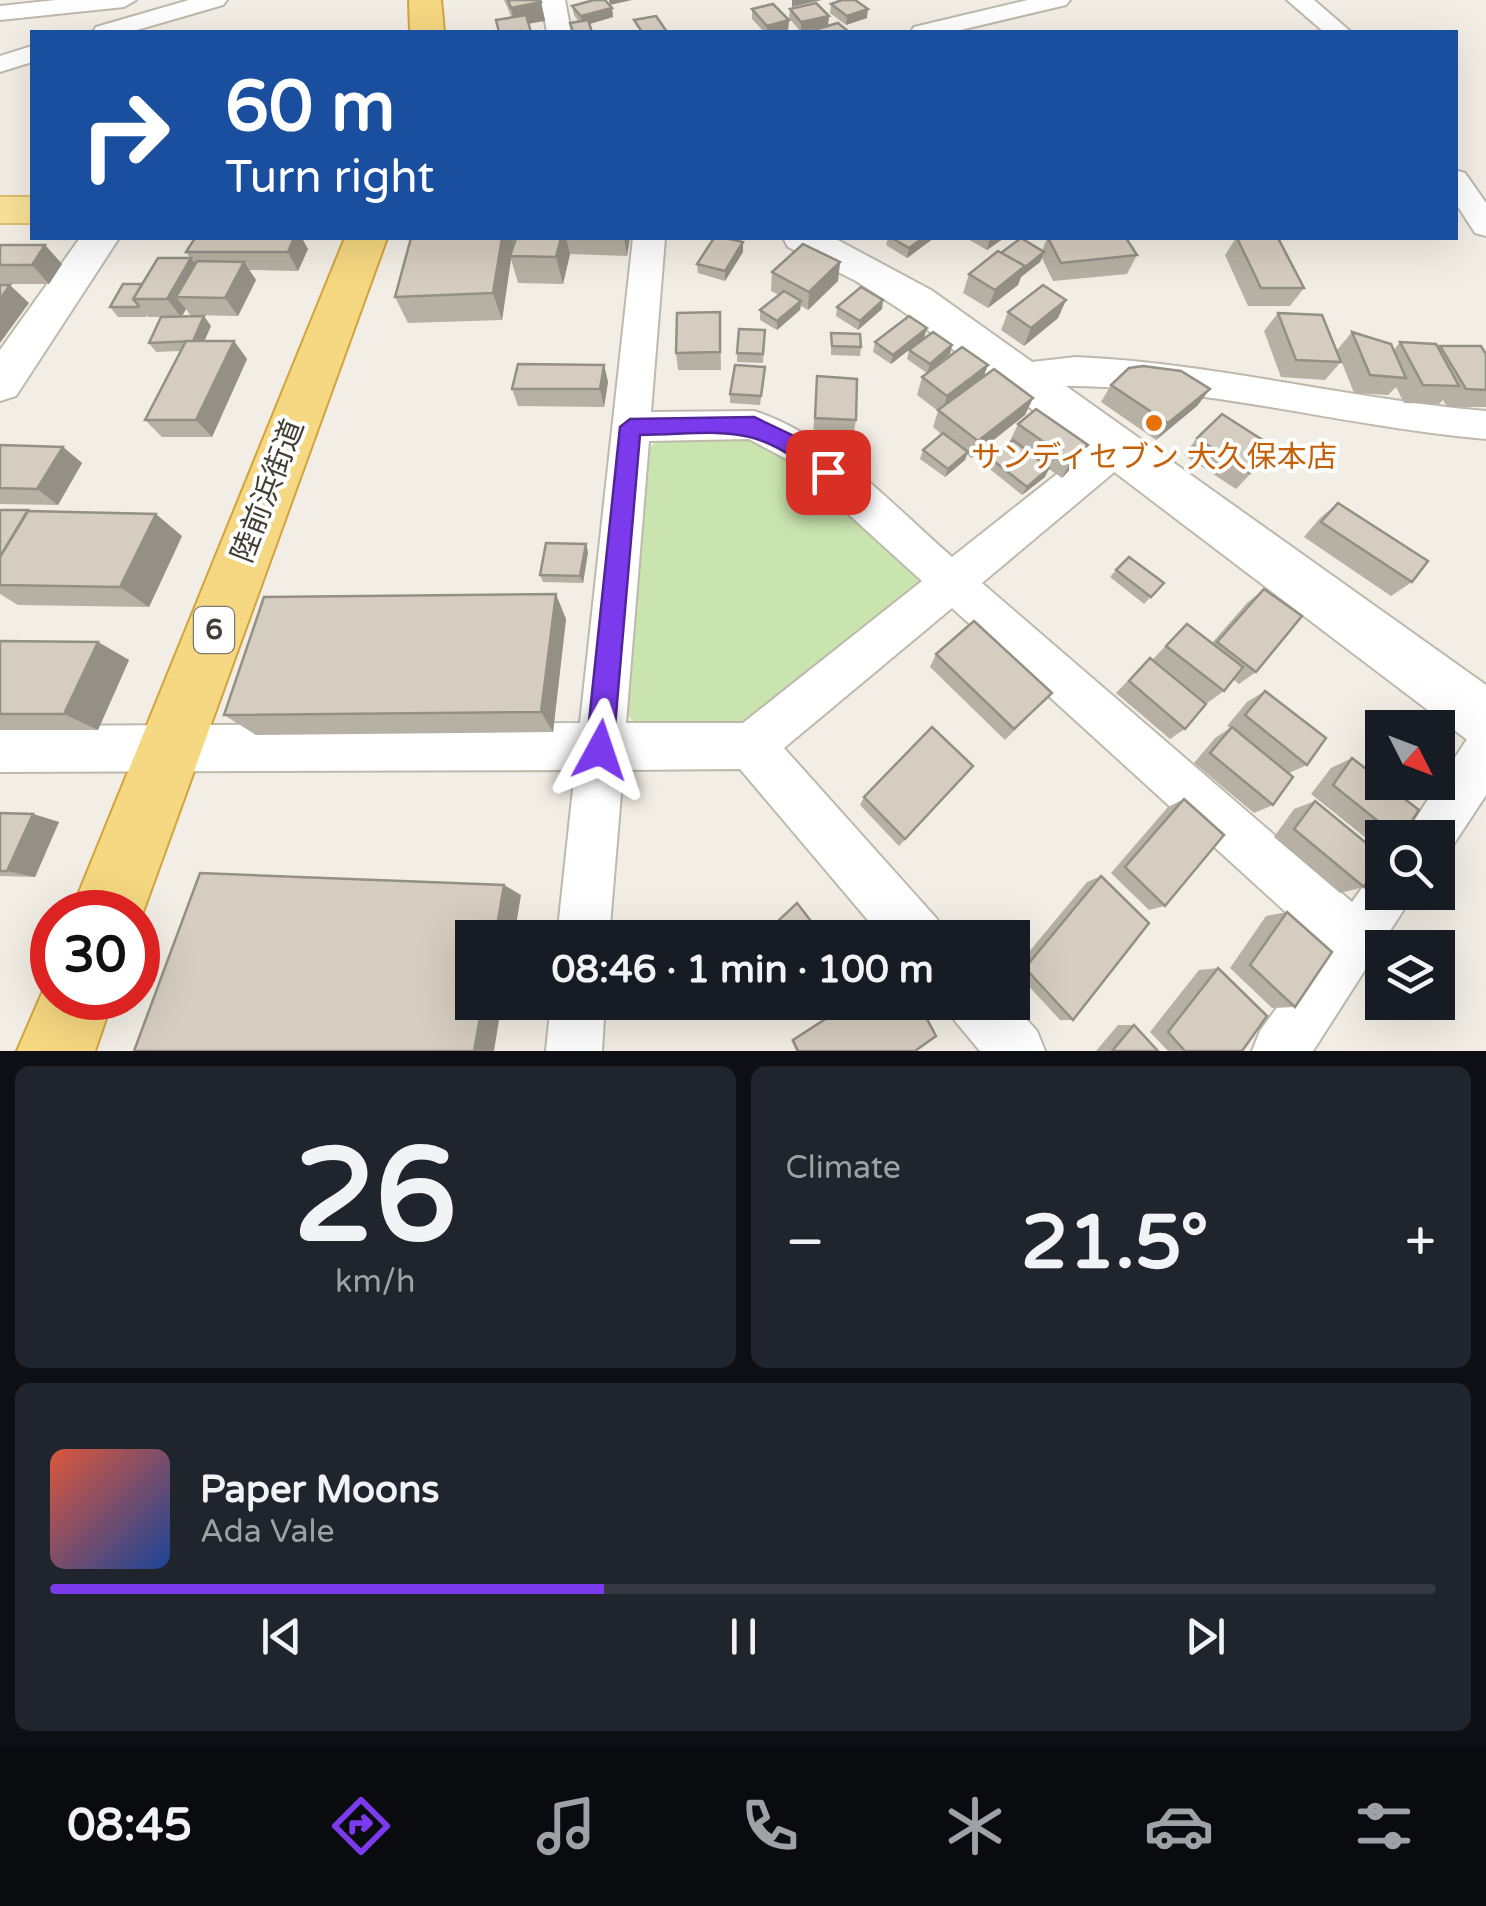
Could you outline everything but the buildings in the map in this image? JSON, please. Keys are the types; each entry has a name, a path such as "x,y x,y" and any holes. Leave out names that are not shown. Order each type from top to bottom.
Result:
{"highway":[{"path":"425,0 427,30"},
{"name":"陸前浜街道","path":"115,890 365,240"},
{"path":"56,1051 68,1020"}],"main road":[{"path":"0,210 30,210"}],"street":[{"path":"0,13 124,0"},
{"path":"113,30 215,0"},
{"path":"553,0 559,30"},
{"path":"930,30 1058,0"},
{"path":"1299,0 1336,30"},
{"path":"0,64 30,55"},
{"path":"1468,187 1486,226"},
{"path":"0,384 99,240"},
{"path":"585,920 649,240"},
{"path":"806,240 870,271 1118,447 1486,719"},
{"path":"1016,374 1064,368 1126,372 1259,389 1448,423 1486,424"},
{"path":"630,427 754,425 803,450 1356,941"},
{"path":"0,750 600,750 751,746 1118,447"},
{"path":"751,746 902,920"},
{"path":"1440,820 1486,754"},
{"path":"1280,1051 1378,910"},
{"path":"574,1051 577,1020"},
{"path":"989,1020 1016,1051"}],"green space":[{"path":"667,433 757,441 804,465 921,570 928,588 752,731 645,734 628,715 638,457"}],"place":[{"name":"サンディセブン 大久保本店","path":"1154,423"}],"route":[{"path":"600,750 630,427 754,425 803,450 828,472"}]}
